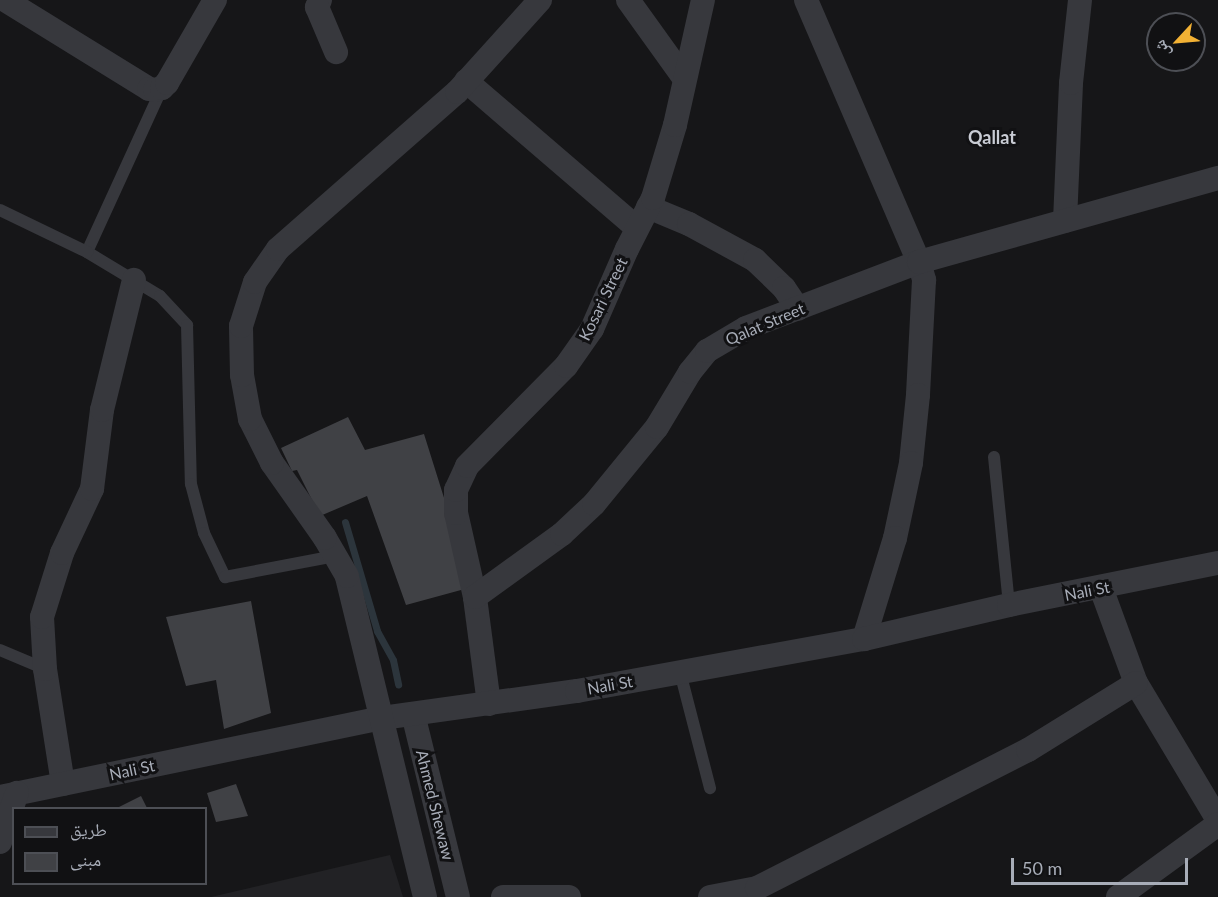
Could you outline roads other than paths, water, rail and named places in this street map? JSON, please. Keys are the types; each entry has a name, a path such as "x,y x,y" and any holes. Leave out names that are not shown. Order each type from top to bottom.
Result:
{"street":[{"path":"5,0 149,89 162,88 215,0"},
{"path":"320,0 318,7 336,52"},
{"name":"Ahmed Shewaw","path":"425,897 347,576 272,463 250,419 242,375 242,326 255,282 278,249 466,81 540,0"},
{"path":"628,0 684,78"},
{"name":"Kosari Street","path":"476,597 456,513 456,490 467,466 566,366 592,329 648,207 675,125 703,0"},
{"path":"806,0 919,262 924,280 925,298 911,463 895,537 864,639"},
{"path":"1065,221 1071,83 1080,0"},
{"path":"466,81 637,228"},
{"name":"Qalat Street","path":"476,597 528,556 562,534 594,504 657,427 690,372 708,351 746,328 919,262 1218,178"},
{"path":"648,207 689,224 755,260 784,288 798,309"},
{"path":"63,784 45,669 42,617 62,553 92,489 102,410 134,280"},
{"name":"Nali St","path":"9,795 382,718 489,704 864,639 1009,605 1218,563"},
{"path":"1101,588 1136,683 1218,822 1118,897"},
{"path":"476,597 489,704"},
{"path":"710,897 758,893 1028,750 1136,683"},
{"name":"Ahmed Shewaw","path":"413,714 458,897"},
{"path":"0,842 9,795"},
{"path":"503,897 570,897"}],"lane":[{"path":"87,252 162,88"},
{"path":"0,210 87,252 134,280 160,296 187,325 191,484 204,533 225,577 335,556"},
{"path":"994,457 1009,605"},
{"path":"0,650 45,669"},
{"path":"680,672 710,788"}],"waterway":[{"path":"345,522 377,631 393,660 398,684"}],"district":[{"name":"Qallat","path":"992,137"}]}
